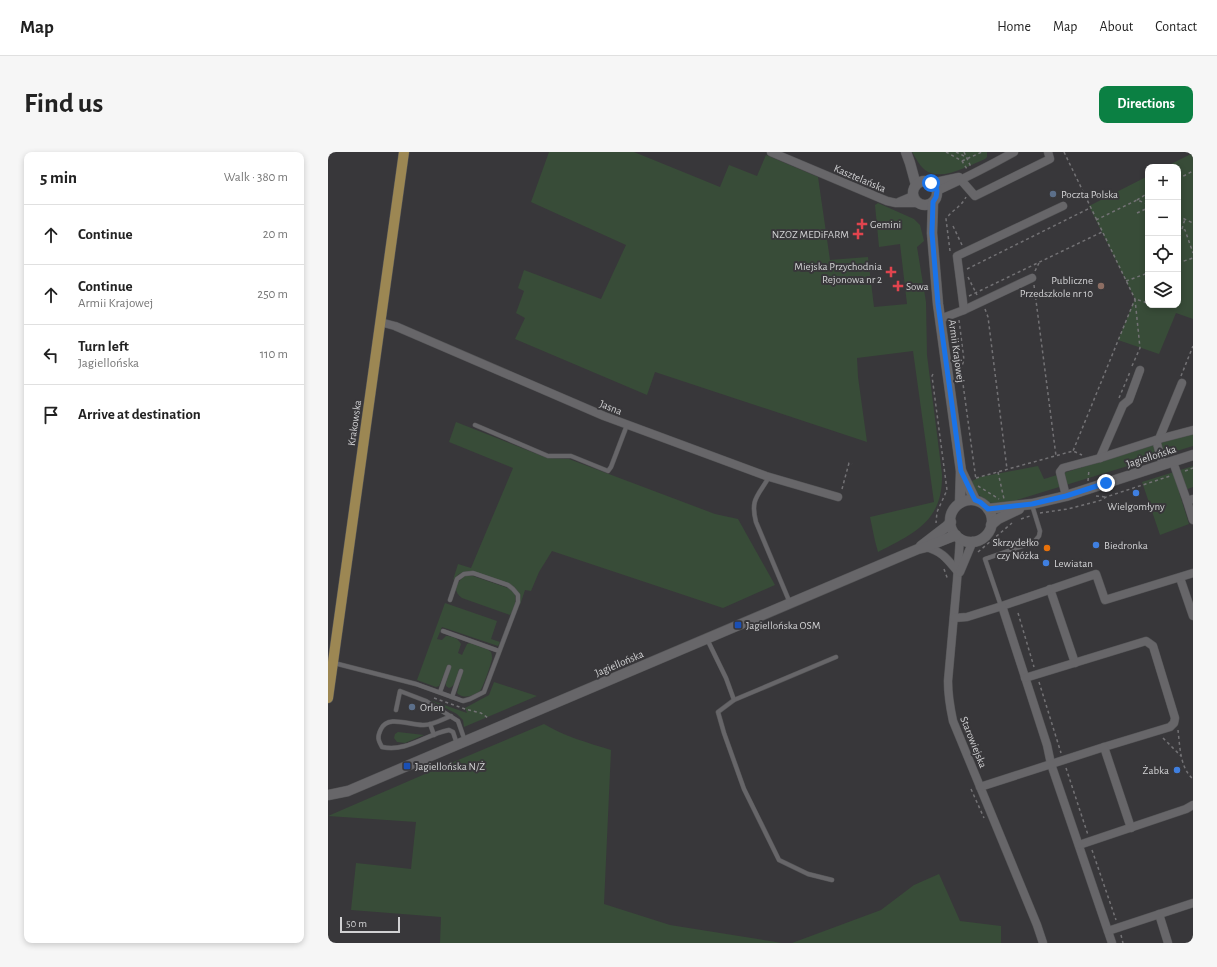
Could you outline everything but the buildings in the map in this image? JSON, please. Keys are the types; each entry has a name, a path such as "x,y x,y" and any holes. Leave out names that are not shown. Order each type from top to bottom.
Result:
{"main road":[{"name":"Krakowska","path":"328,698 404,152"}],"street":[{"name":"Kasztelańska","path":"771,152 887,201 896,203 922,202"},
{"path":"906,152 916,185"},
{"path":"910,163 931,185 936,197 922,202 913,190 920,182 931,185 961,180 971,173 1014,152"},
{"path":"961,180 975,196 1050,159 1048,152"},
{"path":"931,185 971,173"},
{"name":"Armii Krajowej","path":"922,202 932,233 940,319 961,471 960,503"},
{"path":"964,310 962,299 962,271 957,256 1063,206"},
{"path":"940,319 982,302 1032,278"},
{"name":"Jasna","path":"380,322 395,326 627,425 769,477 840,494"},
{"path":"1100,458 1123,405 1129,400 1140,370"},
{"path":"1163,465 1158,440 1182,383"},
{"path":"1066,496 1060,472 1063,468 1193,430"},
{"name":"Jagiellońska","path":"988,509 1028,505 1066,496 1193,455"},
{"path":"1173,462 1190,500 1193,520"},
{"name":"Armii Krajowej","path":"961,471 975,500"},
{"path":"975,500 980,502 988,509 992,520 989,531 985,536 979,540 968,541 958,536 952,528 951,514 960,503 975,500"},
{"name":"Jagiellońska","path":"991,525 998,519 1028,505"},
{"name":"Jagiellońska","path":"922,548 951,522"},
{"name":"Jagiellońska","path":"328,795 348,790 922,548 958,536"},
{"name":"Starowiejska","path":"958,536 957,576 948,681 949,702 953,720 1043,943"},
{"path":"957,576 973,541"},
{"path":"922,548 936,550 943,554 957,576"},
{"path":"954,618 967,617 1096,574 1105,600 1193,573"},
{"path":"1180,578 1193,616"},
{"path":"1050,589 1075,663"},
{"path":"1001,606 1047,745 1051,764 1112,943"},
{"path":"980,787 1170,728 1174,723 1175,718 1153,646 1146,641 1025,678"},
{"path":"1104,748 1131,828"},
{"path":"1079,845 1186,809 1193,805"},
{"path":"1108,931 1193,903"},
{"path":"1159,914 1168,943"}],"lane":[{"path":"475,425 548,456 571,456 608,471 611,467 627,425"},
{"path":"769,477 756,498 753,511 756,522 790,603"},
{"path":"1001,606 985,559 1034,542 1039,536 1040,531 1035,514 1028,505"},
{"path":"333,662 416,684 463,701 470,700 484,692 518,602 518,595 514,589 508,585 473,573 464,574 457,579 450,600"},
{"path":"444,631 499,651"},
{"path":"707,638 726,678 734,700"},
{"path":"832,880 808,874 779,860 744,789 718,712 734,700 836,657"},
{"path":"440,692 449,667"},
{"path":"452,697 461,671"},
{"path":"396,710 400,691 426,701 458,721 461,743"},
{"path":"451,716 424,725 392,721 382,726 378,735 378,740 382,747 402,748 449,730 461,743"},
{"path":"430,724 434,735"}],"path":[{"path":"946,152 962,161 982,152"},
{"path":"956,152 967,158"},
{"path":"964,152 971,173"},
{"path":"1064,152 1135,299 1140,348 1119,398"},
{"path":"1181,178 1193,172"},
{"path":"1096,220 1145,195"},
{"path":"1137,200 1145,203"},
{"path":"1007,469 988,317 982,302 962,271 1090,208"},
{"path":"1137,214 1145,210"},
{"path":"1181,218 1193,223"},
{"path":"1186,220 1182,229 1185,230 1193,254"},
{"path":"953,226 965,252"},
{"path":"962,299 1102,232"},
{"path":"1181,262 1193,258"},
{"path":"1039,262 1032,278 1037,301 1056,456"},
{"path":"1126,280 1145,274"},
{"path":"976,478 1073,451 1135,299"},
{"path":"1135,299 1145,302"},
{"path":"961,369 977,486 1002,502 1004,499 998,472"},
{"path":"933,374 932,376 947,490 937,512 936,524"},
{"path":"840,494 849,463 852,464"},
{"path":"976,553 1017,520 1035,514 1068,509 1102,500 1106,497 1193,468"},
{"path":"1018,613 1063,760 1123,943"},
{"path":"1174,723 1177,729 1181,756 1189,776 1193,780"},
{"path":"1157,731 1181,756"}],"green space":[{"path":"549,152 634,152 720,187 729,165 757,176 766,155 818,177 830,260 868,257 874,307 907,304 900,244 879,247 875,205 878,203 914,219 920,225 924,241 917,247 926,302 927,355 942,474 938,503 924,524 904,538 878,552 870,517 934,502 913,351 857,358 858,377 867,442 655,372 647,395 515,339 525,318 516,313 524,291 518,288 524,270 601,299 626,245 531,202"},
{"path":"912,152 987,152 987,157 955,172 939,174 931,173 925,170 919,164"},
{"path":"1193,153 1193,319 1176,313 1159,354 1118,340 1135,299 1089,206 1145,178 1145,308 1181,308 1181,164 1171,164"},
{"path":"456,422 547,458 569,459 715,514 738,519 775,585 723,608 552,551 539,572 531,591 525,590 520,605 519,593 512,586 472,571 459,574 453,580 458,564 471,568 513,468 449,442"},
{"path":"1193,433 1193,446 1007,503 994,504 984,500 970,482 980,477 1038,466 1044,479"},
{"path":"1193,466 1193,487 1179,492 1189,524 1160,535 1142,482"},
{"path":"465,576 473,576 508,588 512,591 515,595 515,600 510,615 462,598 457,592 456,586"},
{"path":"445,603 497,621 491,639 500,642 498,646 442,627 437,639 442,640 446,636 457,639 461,644 458,653 462,655 467,644 470,643 491,652 492,659 483,685 480,691 471,696 465,697 457,693 463,670 459,669 456,680 451,687 449,688 446,686 451,666 448,665 439,686 436,687 417,680"},
{"path":"494,682 537,696 464,727 463,720 457,714 430,700 467,713 465,708 489,695"},
{"path":"544,724 568,736 611,750 604,904 670,925 782,943 440,943 441,917 351,910 356,863 411,869 416,822 328,816"},
{"path":"398,732 424,735 405,743 397,742 394,738 395,734"},
{"path":"939,874 960,921 1001,926 1001,943 792,943 881,910 914,885"}],"place":[{"name":"Poczta Polska","path":"1053,194"},
{"name":"Gemini","path":"862,224"},
{"name":"NZOZ MEDiFARM","path":"858,234"},
{"name":"Miejska Przychodnia Rejonowa nr 2","path":"891,272"},
{"name":"Sowa","path":"898,286"},
{"name":"Publiczne Przedszkole nr 10","path":"1101,286"},
{"name":"Wielgomłyny","path":"1136,493"},
{"name":"Biedronka","path":"1096,545"},
{"name":"Skrzydełko czy Nóżka","path":"1047,548"},
{"name":"Lewiatan","path":"1046,563"},
{"name":"Jagiellońska OSM","path":"738,625"},
{"name":"Orlen","path":"412,707"},
{"name":"Jagiellońska N/Ż","path":"407,766"},
{"name":"Żabka","path":"1177,770"}],"route":[{"path":"931,183 936,187 937,191 933,202 932,233 938,304 961,471 975,500 985,505 988,509 1025,505 1066,496 1106,483"}]}
